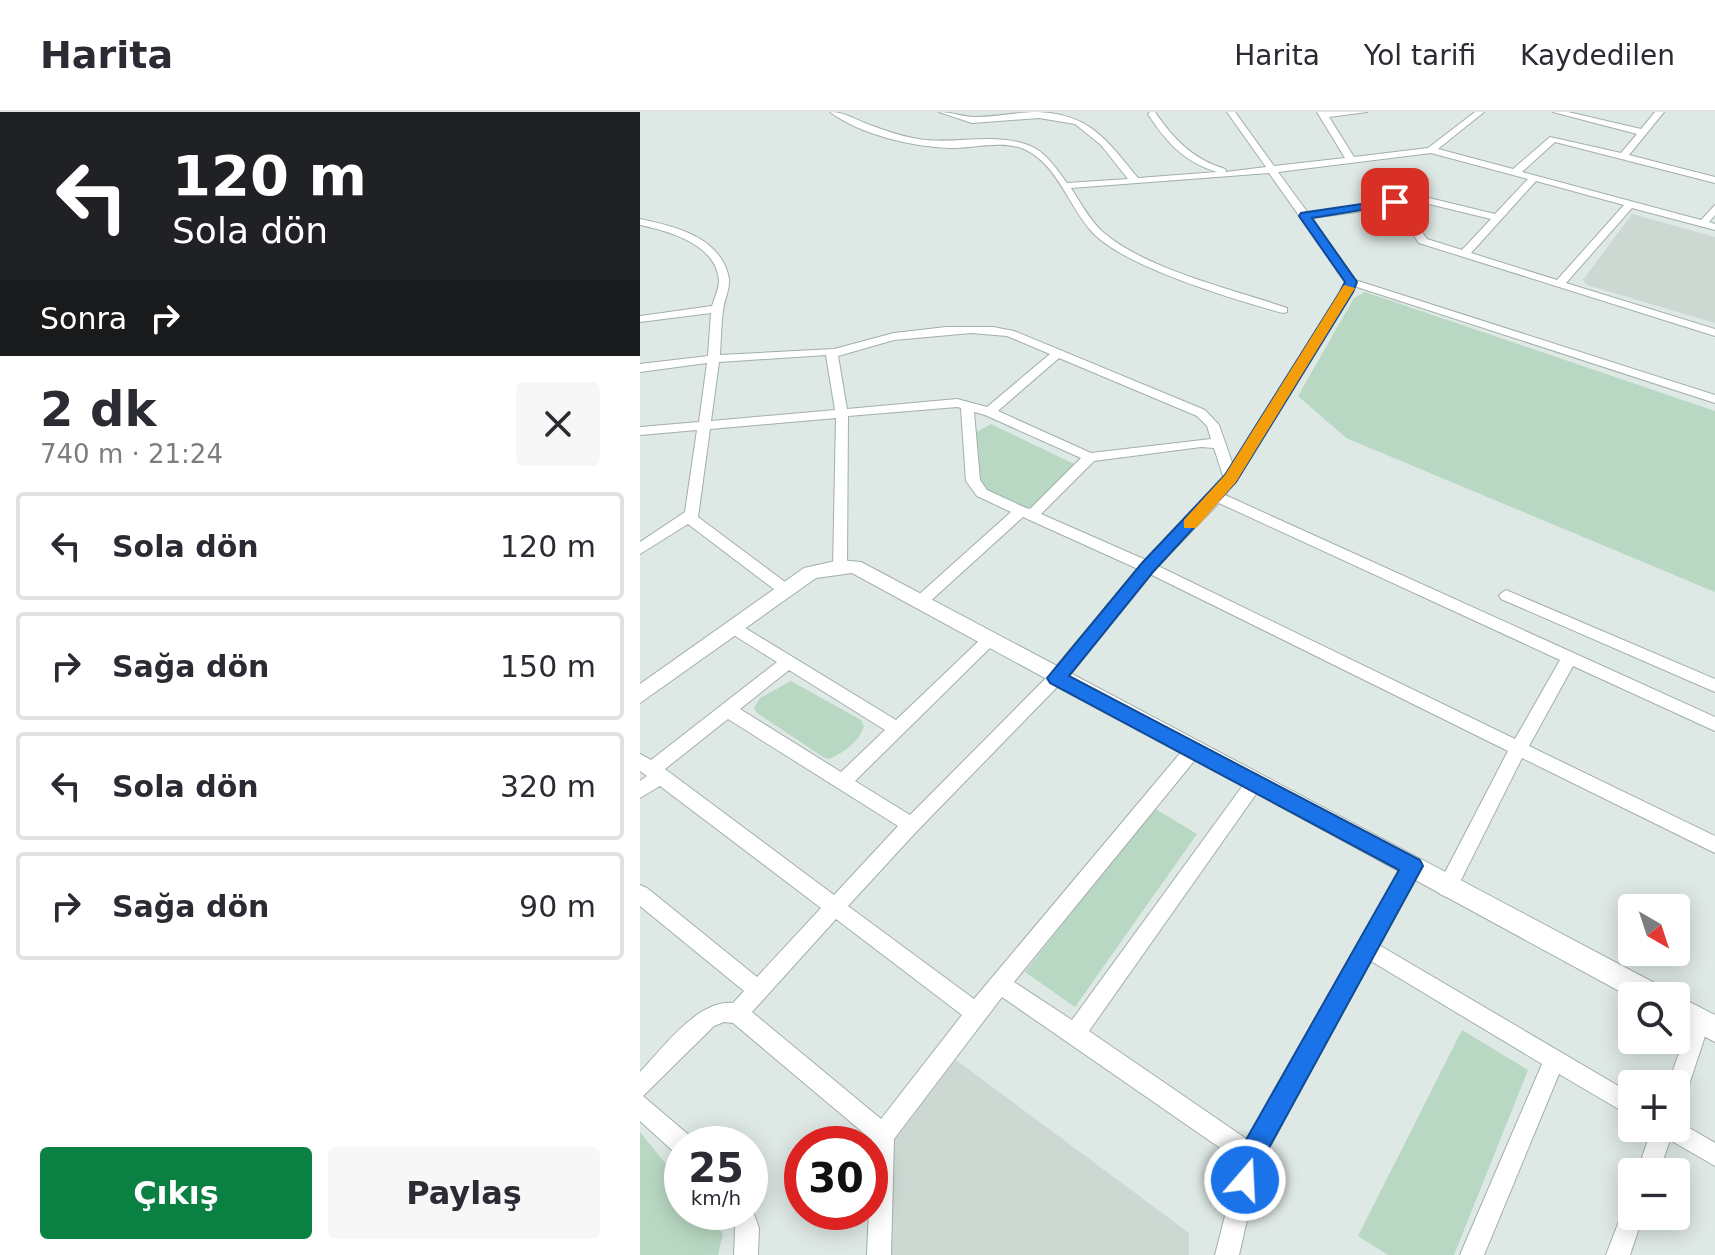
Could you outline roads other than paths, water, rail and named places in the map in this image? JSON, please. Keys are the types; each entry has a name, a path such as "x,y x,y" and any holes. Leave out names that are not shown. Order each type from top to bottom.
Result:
{"street":[{"path":"834,112 866,127 908,140 948,145 1005,144 1028,148 1042,157 1097,232 1125,252 1283,310"},
{"path":"943,112 972,120 1039,115 1078,122 1104,143 1135,181"},
{"path":"1164,112 1152,113 1179,152 1207,167 1235,174"},
{"path":"1231,112 1351,282 1715,399"},
{"path":"1352,161 1322,114 1363,112"},
{"path":"1431,150 1480,112"},
{"path":"1557,112 1645,133"},
{"path":"1623,157 1660,112"},
{"path":"1516,172 1574,116"},
{"path":"1553,139 1715,180"},
{"path":"1063,186 1235,174 1431,150 1715,227"},
{"path":"1464,254 1535,177"},
{"path":"1305,216 1425,200 1499,218"},
{"path":"1395,202 1423,241 1715,333"},
{"path":"1559,284 1630,204"},
{"path":"1703,224 1715,208"},
{"path":"640,222 657,224 688,235 715,258 724,281 717,309 714,359 691,515 699,526 784,589"},
{"path":"737,1013 911,825 1056,678 1148,567 1217,497 1351,282"},
{"path":"640,319 717,309"},
{"path":"832,354 859,343 978,328 1010,333 1201,413 1213,425 1231,479"},
{"path":"640,368 829,351 842,415 840,566"},
{"path":"989,412 1057,354"},
{"path":"640,431 945,404 967,405 989,412 1090,457 1201,443 1219,444"},
{"path":"967,405 973,481 982,493 1148,567 1517,751 1715,845"},
{"path":"920,602 1090,457"},
{"path":"1217,497 1715,724"},
{"path":"640,549 691,515"},
{"path":"640,695 810,573 840,566 855,567 1056,678 1626,982"},
{"path":"1506,595 1715,686"},
{"path":"732,627 896,728"},
{"path":"842,782 989,640"},
{"path":"1447,888 1569,658"},
{"path":"640,791 651,768 787,663"},
{"path":"726,709 911,825"},
{"path":"888,1128 976,1013 1193,750"},
{"path":"651,768 976,1013"},
{"path":"1075,1034 1255,782"},
{"path":"1227,1255 1251,1156 1413,866"},
{"path":"640,894 758,990"},
{"path":"1369,949 1618,1098"},
{"path":"1000,984 1251,1156"},
{"path":"640,1087 707,1018 724,1012 737,1013 872,1126"},
{"path":"1687,1070 1711,1025 1690,1015"},
{"path":"1472,1255 1554,1060"},
{"path":"640,1106 664,1128"},
{"path":"1690,1140 1715,1155"},
{"path":"746,1255 747,1230"},
{"path":"879,1255 880,1230"},
{"path":"1618,1255 1627,1230"}]}
